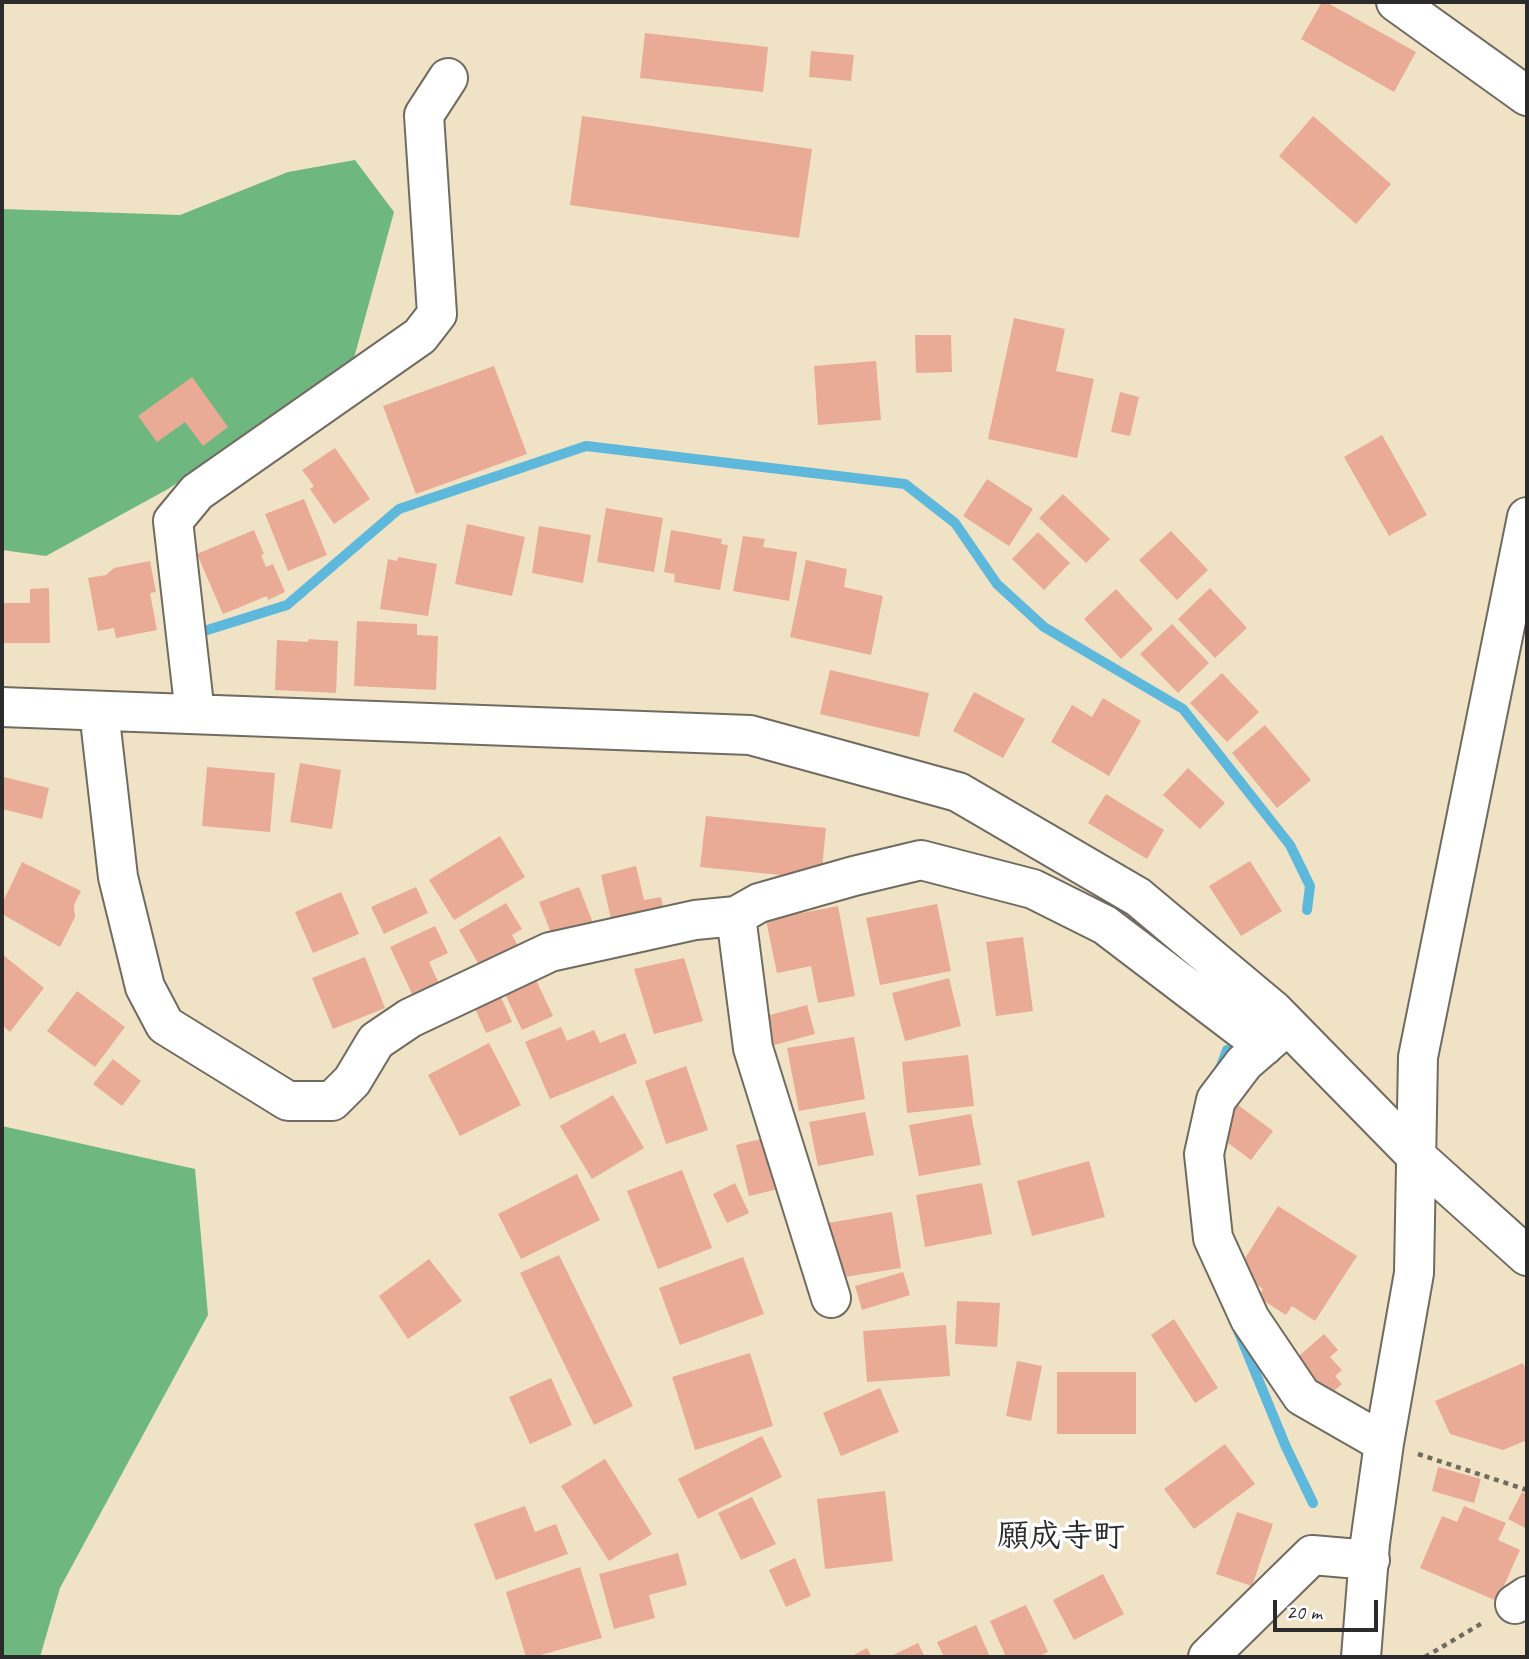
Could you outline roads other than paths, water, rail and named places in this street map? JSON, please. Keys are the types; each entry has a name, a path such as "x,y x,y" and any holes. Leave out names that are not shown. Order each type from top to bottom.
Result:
{"street":[{"path":"1396,2 1527,96"},
{"path":"195,714 173,521 197,492 420,336 437,314 424,115 448,78"},
{"path":"1361,1657 1384,1443 1414,1273 1418,1057 1527,517"},
{"path":"2,707 750,735 958,792 1138,897 1273,1010 1276,1036"},
{"path":"99,710 118,877 145,987 165,1025 288,1101 332,1101 352,1082 376,1041 410,1018 550,952 695,920 736,916 759,903 921,860 1033,889 1105,925 1276,1036 1527,1256"},
{"path":"736,916 753,1048 831,1298"},
{"path":"1276,1036 1244,1063 1216,1100 1204,1154 1213,1238 1250,1319 1301,1396 1384,1443"},
{"path":"1208,1657 1312,1555 1370,1560"}],"waterway":[{"path":"201,632 287,605 399,509 586,446 905,484 955,523 997,584 1044,627 1183,709 1290,845 1310,886 1307,910"},
{"path":"1219,1071 1227,1050"},
{"path":"1237,1328 1286,1447 1313,1503"}],"district":[{"name":"願成寺町","path":"1061,1538"}]}
